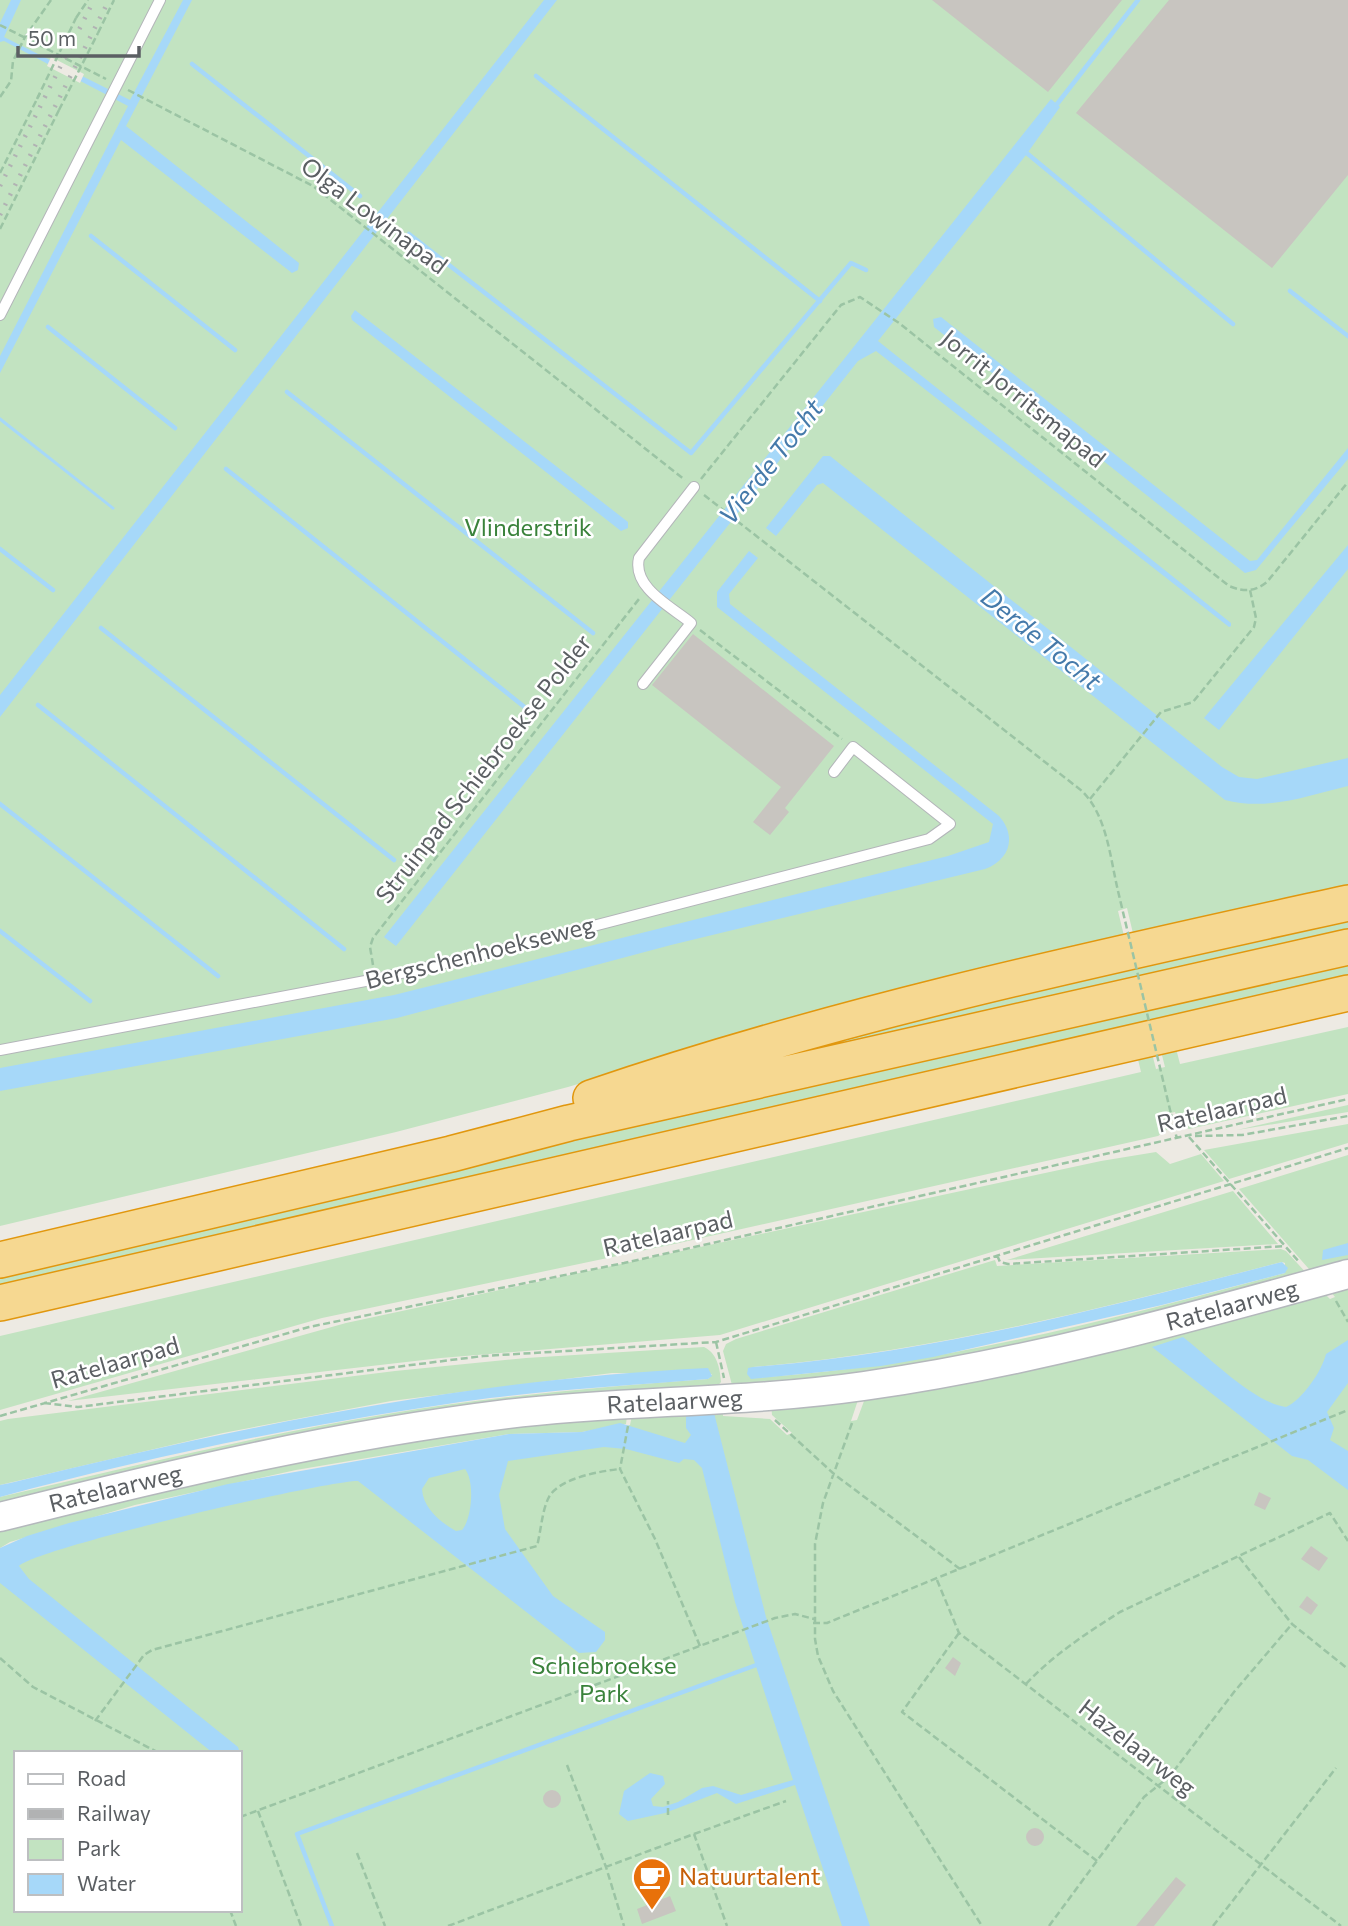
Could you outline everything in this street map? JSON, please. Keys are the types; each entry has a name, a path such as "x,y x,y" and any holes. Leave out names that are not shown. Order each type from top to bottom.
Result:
{"highway":[{"path":"451,1154 576,1103 792,1036 950,995 1348,903"},
{"path":"0,1260 451,1154 569,1123 1348,947"},
{"path":"0,1303 1348,993"},
{"path":"1312,1001 1348,999"}],"street":[{"name":"Ratelaarweg","path":"0,1517 239,1461 425,1426 548,1410 864,1387 996,1363 1120,1334 1348,1274"}],"lane":[{"path":"0,315 160,0"},
{"path":"643,684 691,623 649,589 638,574 639,558 694,487"},
{"path":"834,772 853,747"},
{"name":"Bergschenhoekseweg","path":"0,1050 376,979 493,952 929,839 950,824 853,747"}],"path":[{"path":"0,97 11,81 16,54 51,0"},
{"path":"37,99 76,18 88,0"},
{"path":"0,229 114,0"},
{"name":"Olga Lowinapad","path":"0,25 115,87 130,91 313,186 694,487"},
{"path":"0,173 40,93"},
{"name":"Jorrit Jorritsmapad","path":"694,487 841,304 860,297 875,304 1229,586 1250,590"},
{"path":"1090,799 1161,712 1193,702 1254,628 1256,618 1250,590 1267,582 1348,482"},
{"path":"716,503 1090,799 1100,817 1177,1139"},
{"name":"Struinpad Schiebroekse Polder","path":"376,979 370,947 373,938 649,589"},
{"path":"691,623 853,747"},
{"name":"Ratelaarpad","path":"0,1416 309,1327 624,1263 1348,1099"},
{"path":"1188,1136 1242,1135 1348,1116"},
{"path":"1188,1136 1303,1266"},
{"path":"42,1403 78,1407 483,1356 716,1342 1348,1148"},
{"path":"997,1255 1000,1262 1008,1264 1285,1246"},
{"path":"716,1342 729,1398"},
{"path":"242,1816 775,1618 795,1614 827,1623 1348,1410"},
{"path":"629,1416 620,1469 665,1561 700,1646"},
{"path":"775,1420 834,1474 960,1569"},
{"path":"852,1423 823,1503 815,1544 814,1621 818,1656 833,1691 982,1926"},
{"path":"94,1720 144,1655 152,1650 537,1546 547,1499 552,1491 603,1470 620,1469"},
{"path":"1026,1684 1088,1632 1121,1612 1330,1513 1348,1541"},
{"path":"1238,1556 1292,1624 1348,1669"},
{"name":"Hazelaarweg","path":"936,1579 959,1633 1341,1926"},
{"path":"1049,1926 1144,1797 1170,1776 1234,1692 1292,1624"},
{"path":"959,1633 902,1712 1097,1861"},
{"path":"0,1658 33,1687 155,1751"},
{"path":"567,1765 606,1867 624,1926"},
{"path":"1213,1926 1336,1768"},
{"path":"668,1801 668,1815"},
{"path":"448,1926 786,1801"},
{"path":"258,1810 301,1926"},
{"path":"694,1834 727,1926"},
{"path":"357,1853 385,1926"}],"green space":[{"name":"Vlinderstrik","path":"0,0 1348,0 1348,976 1168,1017 1180,1064 1348,1027 1348,1094 1189,1129 1180,1124 1175,1112 1166,1114 1168,1129 1158,1136 679,1243 322,1318 0,1410 0,1336 1141,1072 1130,1026 0,1287 0,1273 721,1070 791,1021 568,1087 396,1132 0,1226","holes":["1127,908 1140,963 1131,965 1118,911","1153,1020 1165,1067 1156,1069 1144,1022"]},
{"path":"1348,1105 1348,1112 1237,1130"},
{"path":"1348,1124 1348,1143 1229,1179 1204,1150"},
{"path":"1156,1152 1170,1164 1201,1154 1224,1181 720,1335 441,1358 68,1401 346,1323 1101,1161"},
{"path":"1348,1155 1348,1267 1315,1276 1239,1189"},
{"path":"1233,1191 1278,1244 1007,1260"},
{"path":"1281,1249 1310,1277 911,1371 732,1385 723,1351 726,1344 736,1339 995,1260 997,1266","holes":["1285,1263 1285,1273 1020,1339 886,1364 751,1378 753,1367 887,1351 953,1339 1085,1311"]},
{"name":"Schiebroekse Park","path":"1348,1282 1348,1926 0,1926 0,1553 234,1493 630,1425 633,1410 722,1406 723,1416 770,1419 787,1435 792,1433 772,1415 771,1403 860,1394 851,1421 857,1420 867,1393 1323,1292 1330,1299 1335,1297 1329,1290"},
{"path":"704,1347 712,1353 719,1366 721,1382 714,1390 0,1510 0,1497 339,1422 507,1397 708,1379 712,1374 612,1373 391,1401 223,1433 0,1485 0,1421 8,1419 395,1371 526,1358"},
{"path":"627,1416 626,1424 582,1432 509,1434 296,1470 135,1505 10,1542 0,1548 0,1523 450,1429"}],"water":[{"path":"11,0 21,0 4,37 130,100 183,0 192,0 126,126 299,263 298,270 292,273 121,140 0,373 0,356 128,106 4,41 0,42 0,23"},
{"path":"544,0 557,0 0,717 0,695"},
{"path":"1051,99 1060,107 1026,155 878,341 1231,623 1231,626 876,351 858,361 396,946 384,937"},
{"path":"355,310 628,522 628,528 621,531 352,320 351,316"},
{"path":"941,317 1250,561 1257,560 1348,448 1348,459 1256,570 1245,573 934,327 933,319"},
{"path":"0,417 115,508 113,510 0,421"},
{"name":"Derde Tocht","path":"823,456 830,456 1222,767 1239,777 1257,779 1348,758 1348,786 1272,803 1225,800 823,483 817,485 776,536 766,528"},
{"path":"1348,545 1348,569 1219,730 1204,718"},
{"path":"749,551 758,558 729,594 730,604 999,816 1005,824 1009,839 1005,854 994,865 671,945 397,1018 0,1091 0,1068 394,995 948,856 989,842 993,824 717,607 717,592"},
{"path":"1348,1243 1348,1255 1322,1260 1323,1250"},
{"path":"1282,1262 1288,1268 1285,1273 1162,1305 933,1357 881,1366 751,1379 747,1374 748,1368 753,1367 887,1351 1020,1326"},
{"path":"1183,1337 1246,1388 1273,1404 1286,1407 1310,1384 1326,1354 1348,1340 1348,1383 1327,1412 1334,1428 1330,1440 1348,1451 1348,1490 1308,1460 1292,1456 1152,1347"},
{"path":"708,1368 712,1376 708,1379 490,1398 305,1428 121,1466 0,1497 0,1485 183,1443 356,1409 531,1383"},
{"path":"713,1409 766,1617 870,1926 842,1926 795,1785 736,1804 717,1793 665,1813 628,1821 619,1814 624,1791 650,1773 663,1776 665,1784 651,1799 653,1806 663,1807 702,1788 713,1786 741,1795 793,1780 735,1602 702,1468 694,1460 684,1459 679,1463 626,1449 604,1447 508,1461 499,1495 505,1529 553,1596 605,1632 605,1640 596,1652 579,1653 358,1481 293,1492 182,1517 75,1545 37,1557 19,1566 29,1579 238,1747 239,1751 210,1751 0,1583 0,1548 69,1523 228,1484 509,1434 582,1432 620,1423 685,1443 691,1435 686,1428 686,1411","holes":["465,1469 470,1482 468,1518 462,1530 456,1531 433,1514 425,1502 422,1489 429,1478"]}],"pier":[{"path":"51,57 84,74 80,83 47,66"}],"building":[{"path":"932,0 1122,0 1048,92"},
{"path":"1169,0 1348,0 1348,175 1272,268 1076,113"},
{"path":"693,634 834,746 785,808 789,812 770,835 753,822 781,787 652,685"},
{"path":"1259,1492 1271,1498 1265,1510 1254,1505"},
{"path":"1311,1546 1328,1558 1319,1571 1301,1559"},
{"path":"1307,1596 1318,1605 1311,1615 1299,1607"},
{"path":"953,1657 961,1663 955,1676 945,1668"},
{"path":"548,1790 556,1790 561,1799 559,1806 548,1808 543,1803 543,1795"},
{"path":"1035,1828 1041,1831 1044,1837 1041,1843 1035,1846 1029,1843 1026,1837 1029,1831"},
{"path":"1176,1877 1186,1885 1154,1926 1136,1926"},
{"path":"670,1896 676,1911 642,1924 637,1909"}],"waterway":[{"name":"Vierde Tocht","path":"1054,108 1138,0"},
{"path":"192,64 360,196"},
{"path":"536,76 820,301"},
{"path":"1023,150 1233,324"},
{"path":"409,234 691,453 851,263 866,270"},
{"path":"91,236 235,350"},
{"path":"1290,291 1348,336"},
{"path":"48,327 175,428"},
{"path":"287,392 593,633"},
{"path":"226,469 527,709"},
{"path":"0,549 53,590"},
{"path":"101,628 394,860"},
{"path":"38,705 344,949"},
{"path":"0,804 218,976"},
{"path":"0,931 90,1001"},
{"path":"332,1926 297,1834 759,1664"}],"railway":[{"path":"0,186 94,0"},
{"path":"0,215 109,0"}],"place":[{"name":"Natuurtalent","path":"652,1911"}]}
